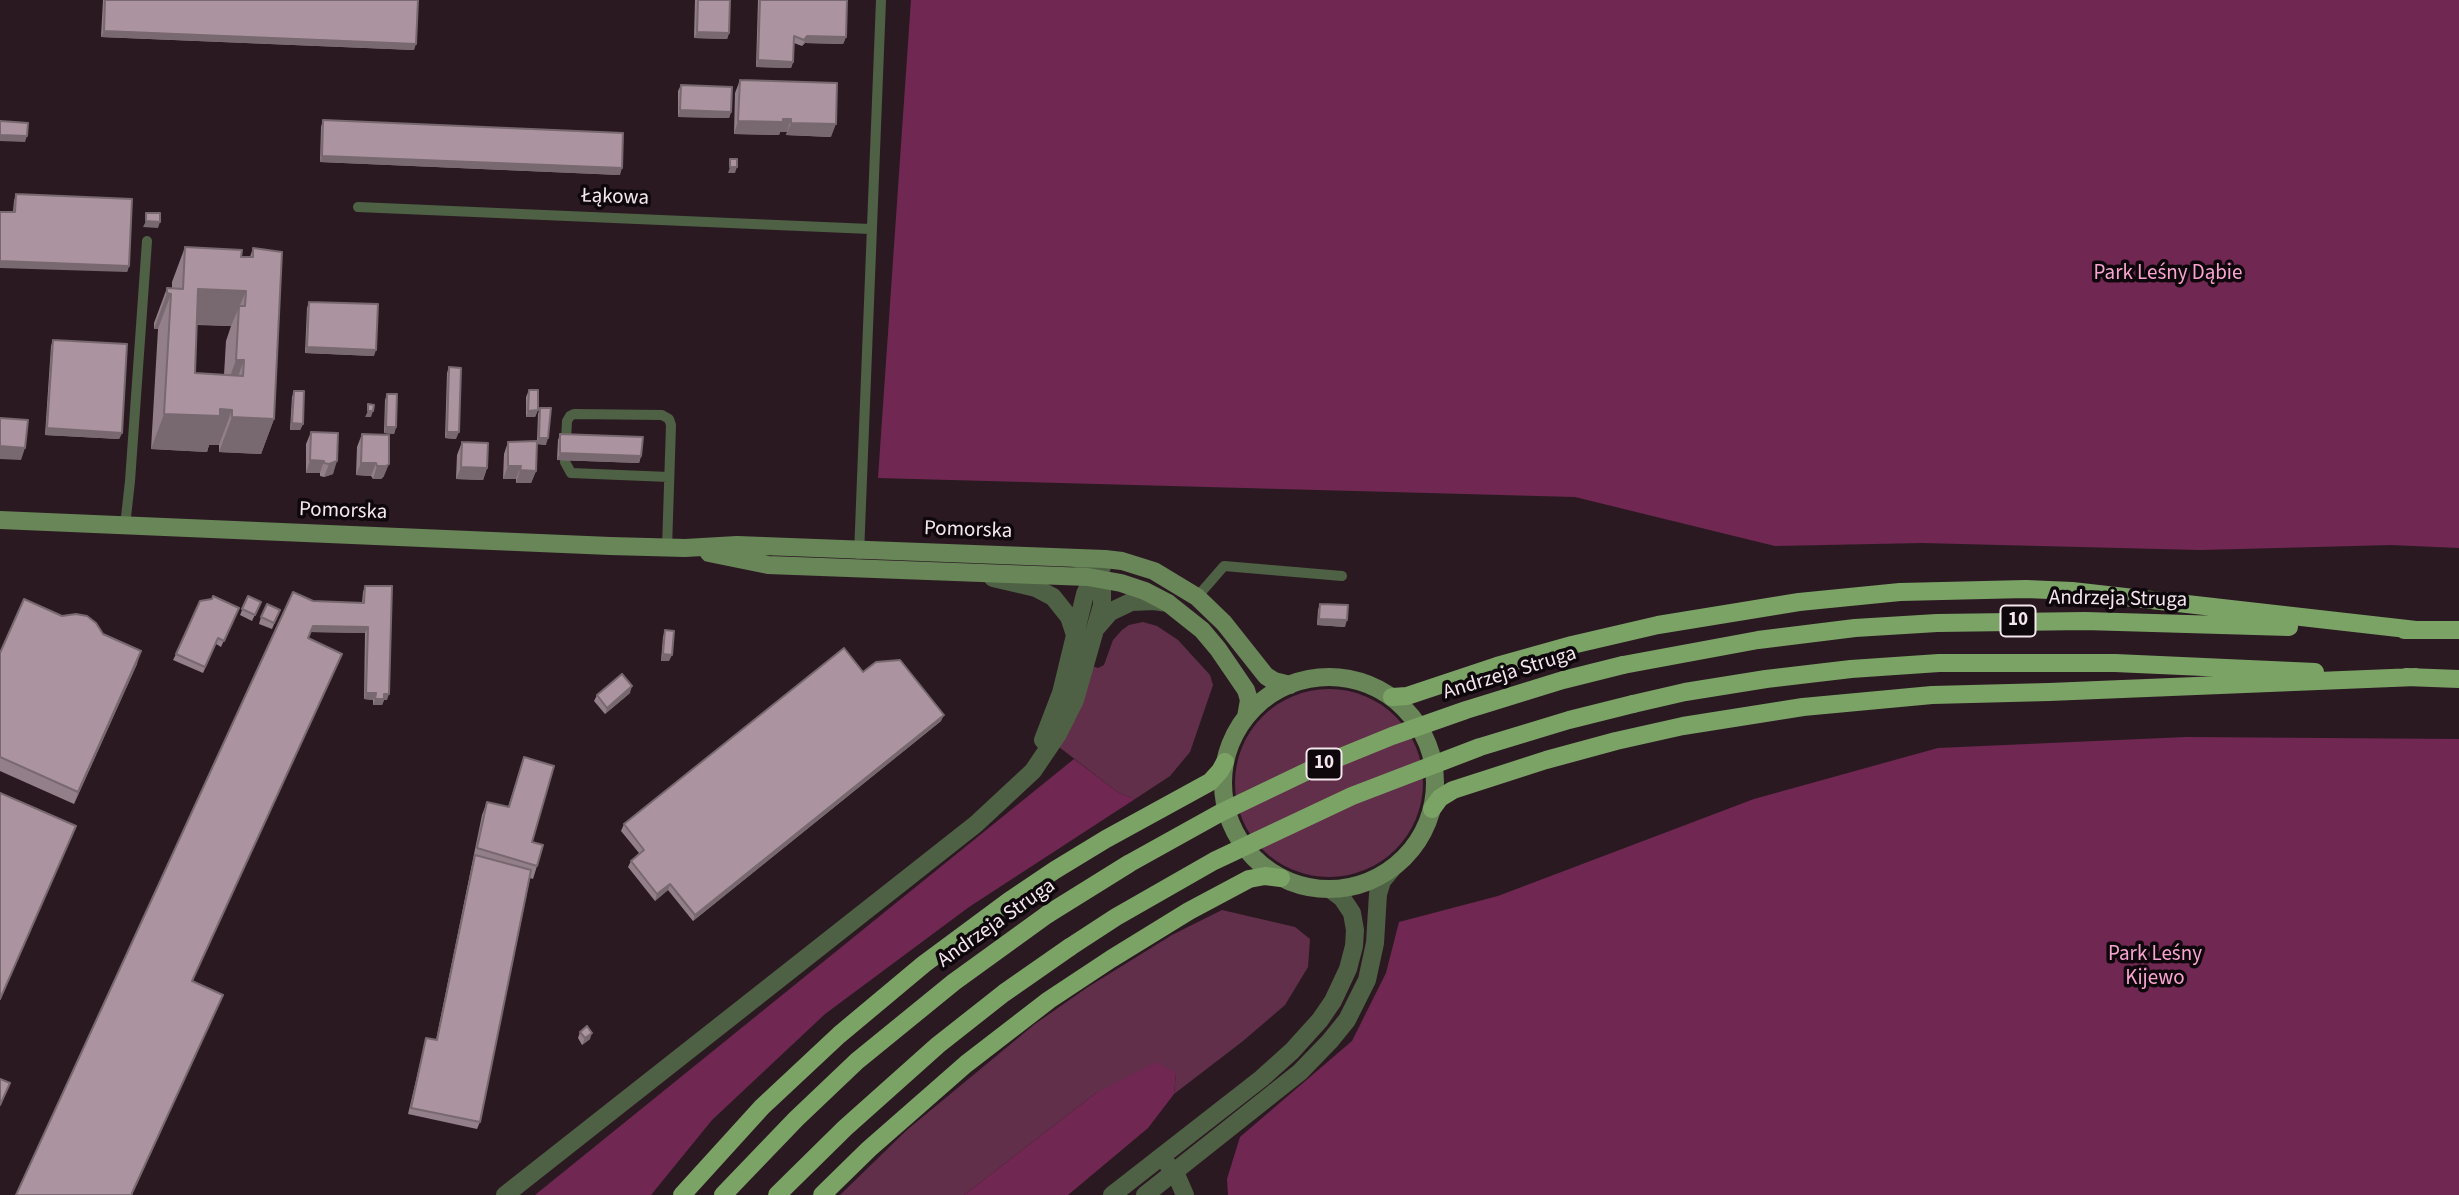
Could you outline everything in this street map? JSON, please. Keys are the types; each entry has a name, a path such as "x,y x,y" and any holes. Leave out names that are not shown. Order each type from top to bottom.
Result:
{"main road":[{"path":"1392,697 1406,696 1572,645 1658,625 1753,608 1900,592 2026,589 2072,591 2416,630"},
{"name":"Andrzeja Struga","path":"723,1195 796,1119 857,1061 954,982 1048,914 1130,863 1220,813 1316,767 1466,710 1563,680 1623,665 1783,636 1937,623 2085,621 2459,630"},
{"name":"10","path":"777,1195 845,1128 938,1045 1004,993 1116,917 1214,861 1352,796 1480,747 1569,720 1685,692 1851,669 1939,663 2115,663 2459,679"},
{"path":"1432,809 1453,790 1569,754 1683,726 1803,707 1932,695 2416,677"},
{"path":"682,1195 722,1148 771,1098 839,1035 924,964 1055,870 1210,782 1225,762"},
{"path":"822,1195 869,1149 956,1072 1049,1000 1189,911 1249,880 1265,876 1281,878"}],"street":[{"name":"Pomorska","path":"0,520 676,548 737,545 1122,561 1154,571 1197,597 1224,623 1266,676 1290,685"},
{"name":"Pomorska","path":"676,548 754,563 1096,576 1137,588 1168,603 1202,630 1240,680 1249,700 1246,717"},
{"name":"Pomorska","path":"1075,558 1086,562 1096,576"},
{"name":"Pomorska","path":"1096,576 1106,565 1122,561"},
{"name":"Pomorska","path":"966,572 1036,588 1053,597 1069,617 1075,640"},
{"path":"505,1195 976,824 1033,771 1062,727 1078,690 1103,593 1096,576"},
{"path":"1008,796 1048,730 1061,693 1085,594 1096,576"},
{"path":"1094,634 1102,620 1120,606 1146,600 1168,603"},
{"path":"1155,1192 1175,1172 1300,1072 1347,1020 1367,980 1375,943 1378,894 1382,881 1419,840 1432,809 1436,776 1428,743 1415,720 1392,697 1362,682 1342,677 1316,678 1290,685 1261,701 1246,717 1233,738 1225,762 1224,797 1233,829 1252,856 1281,878 1303,886 1330,889 1362,884 1392,869"},
{"path":"1112,1195 1262,1078 1292,1051 1320,1020 1333,1001 1348,969 1355,930 1352,913 1346,902 1330,889"},
{"path":"1155,1161 1166,1164 1175,1172 1185,1195"},
{"path":"1155,1161 1155,1192"}],"lane":[{"path":"858,569 881,0"},
{"name":"Łąkowa","path":"358,207 871,225"},
{"path":"125,526 146,241"},
{"path":"669,477 571,473 565,462 567,421 574,414 662,415 669,419 669,477 676,548"},
{"path":"1197,597 1224,566 1342,576"}],"shaded area":[{"path":"1143,622 1157,626 1178,640 1210,675 1213,685 1190,752 1170,776 1135,799 1119,793 1059,747 1092,666 1098,668 1104,665 1113,640 1122,630 1129,625"},
{"path":"1329,689 1365,696 1396,716 1416,747 1423,783 1416,819 1396,850 1365,870 1329,877 1293,870 1262,850 1242,819 1235,783 1242,747 1262,716 1293,696"},
{"path":"1222,910 1295,927 1310,939 1308,967 1285,1005 1174,1094 1176,1073 1096,1093 964,1195 840,1195 908,1129 1035,1024 1088,987 1172,935"}],"green space":[{"name":"Park Leśny Dąbie","path":"911,0 2459,0 2459,548 2391,545 2200,550 1922,543 1775,546 1575,497 878,478"},
{"name":"Park Leśny Kijewo","path":"2186,737 2459,739 2459,1195 1228,1195 1227,1179 1240,1137 1352,1041 1386,973 1399,922 1498,896 1754,799 1938,748"},
{"path":"1074,759 1119,793 1135,799 969,907 825,1014 712,1120 651,1195 535,1195"},
{"path":"1156,1062 1176,1073 1174,1094 1148,1128 1068,1195 964,1195 1096,1093"}],"building":[{"path":"105,0 418,0 416,44 104,31"},
{"path":"698,0 730,0 729,33 697,32"},
{"path":"760,0 847,0 846,37 807,36 804,40 794,36 793,62 758,60"},
{"path":"740,80 837,83 836,124 791,123 791,119 783,119 783,122 738,121"},
{"path":"681,85 732,87 731,112 680,110"},
{"path":"323,120 623,133 622,168 322,156"},
{"path":"0,121 28,123 27,136 0,135"},
{"path":"730,159 737,159 737,167 730,167"},
{"path":"16,194 132,199 129,266 0,261 0,212 15,212"},
{"path":"146,213 160,213 160,222 146,221"},
{"path":"185,247 242,250 241,257 253,257 253,248 282,252 274,419 232,417 232,410 220,409 220,416 164,414 171,294 167,293 167,288 183,289","holes":["198,289 246,291 245,306 239,306 236,360 244,360 243,376 195,373"]},
{"path":"309,302 378,304 376,350 307,347"},
{"path":"53,340 127,344 122,433 47,428"},
{"path":"449,367 461,368 459,432 447,432"},
{"path":"529,390 538,390 538,410 528,411"},
{"path":"294,391 304,391 303,424 292,423"},
{"path":"387,394 397,394 396,427 386,427"},
{"path":"368,404 374,405 373,411 368,411"},
{"path":"540,408 551,408 548,438 539,438"},
{"path":"0,418 28,420 25,448 0,446"},
{"path":"311,432 338,433 337,461 329,464 310,460"},
{"path":"362,434 389,435 389,464 377,466 376,463 361,463"},
{"path":"560,434 643,437 641,456 560,453"},
{"path":"537,441 536,471 520,470 521,466 508,466 508,442"},
{"path":"462,442 488,443 487,468 461,467"},
{"path":"365,586 392,586 389,694 384,694 384,699 375,699 376,693 366,693 368,627 313,626 308,638 342,654 192,981 223,995 131,1195 16,1195 293,592 313,601 364,603"},
{"path":"213,596 239,608 224,641 218,638 205,667 176,654 200,601 212,599"},
{"path":"248,596 261,602 255,615 242,609"},
{"path":"24,599 62,616 87,616 103,634 141,651 78,792 0,757 0,653"},
{"path":"267,604 280,610 274,623 261,617"},
{"path":"1320,604 1348,605 1347,620 1319,619"},
{"path":"665,630 674,631 672,655 663,654"},
{"path":"844,648 863,672 876,662 900,660 944,715 695,915 670,884 657,894 631,861 644,850 624,824"},
{"path":"622,674 632,686 607,708 597,695"},
{"path":"524,757 554,766 532,842 543,845 537,866 477,848 487,802 509,807"},
{"path":"0,793 76,826 0,999"},
{"path":"475,855 531,870 480,1122 411,1108 426,1038 437,1040"},
{"path":"587,1026 592,1033 585,1038 580,1032"},
{"path":"0,1079 10,1083 0,1105"}]}
